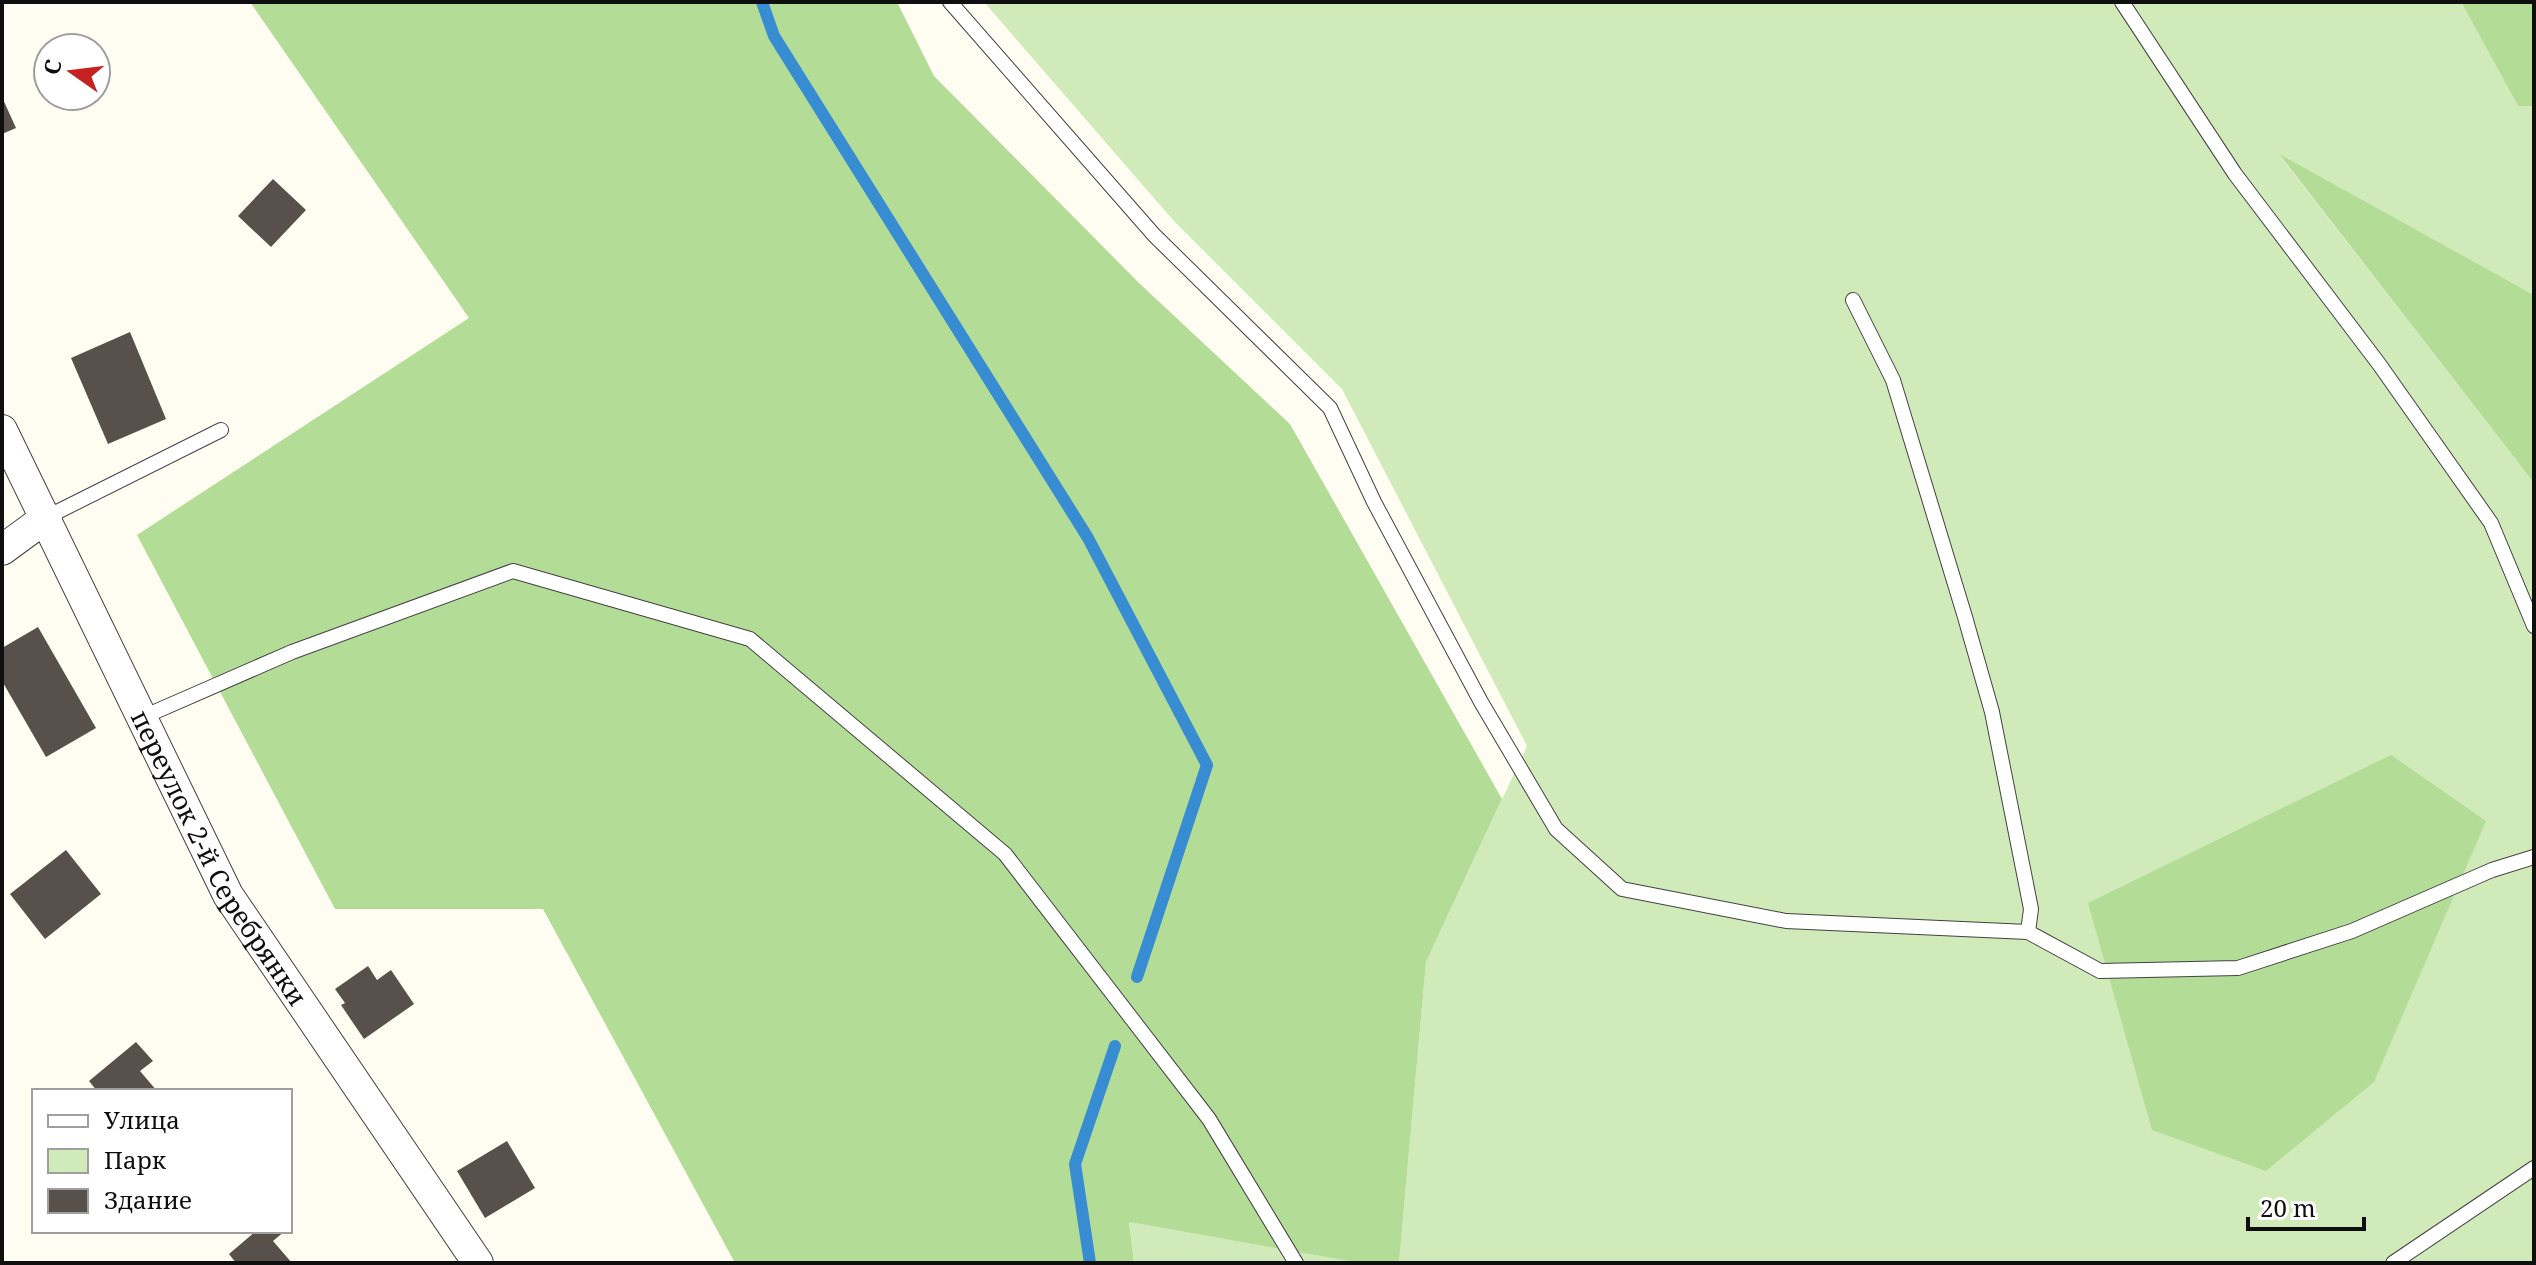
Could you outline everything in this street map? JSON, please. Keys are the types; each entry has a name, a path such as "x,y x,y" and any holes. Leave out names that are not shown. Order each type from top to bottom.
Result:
{"street":[{"name":"переулок 2-й Серебрянки","path":"2,430 47,517 228,895 478,1263"},
{"path":"2,550 47,517"}],"lane":[{"path":"950,2 1154,235 1330,408 1403,556 1556,829 1622,889 1786,921 2028,932 2100,971 2238,968 2352,931 2492,870 2534,857"},
{"path":"2122,2 2235,174 2379,364 2491,523 2534,626"},
{"path":"1853,300 1893,380 1992,712 2031,909 2028,932"},
{"path":"47,517 221,430"},
{"path":"143,717 292,652 513,571 750,639 1005,854 1209,1119 1296,1263"},
{"path":"2393,1263 2534,1168"}],"green space":[{"path":"250,2 897,2 934,76 1139,283 1290,424 1502,799 1426,962 1399,1263 1359,1263 1129,1222 1134,1263 735,1263 543,909 335,909 137,535 469,318"},
{"path":"984,2 2461,2 2518,106 2534,106 2534,295 2280,156 2534,483 2534,1263 1399,1263 1426,962 1527,746 1342,389 1173,220"},
{"path":"2461,2 2534,2 2534,106 2518,106"},
{"path":"2279,154 2534,295 2534,483"},
{"path":"2391,755 2486,821 2374,1082 2266,1171 2152,1130 2088,903"},
{"path":"1129,1222 1359,1263 1134,1263"}],"building":[{"path":"2,97 16,128 2,134"},
{"path":"273,179 306,210 271,247 238,216"},
{"path":"130,332 166,419 108,444 71,358"},
{"path":"38,627 96,728 46,757 2,681 2,648"},
{"path":"66,850 101,894 45,939 10,894"},
{"path":"368,966 377,980 391,970 414,1004 364,1039 341,1005 345,1003 335,989"},
{"path":"136,1042 153,1061 140,1071 155,1089 95,1089 89,1081"},
{"path":"507,1141 535,1188 485,1218 457,1171"},
{"path":"254,1233 283,1233 273,1241 292,1263 236,1263 229,1254"}],"waterway":[{"path":"762,2 774,36 1088,538 1207,765 1137,977"},
{"path":"1090,1263 1075,1164 1115,1046"}]}
